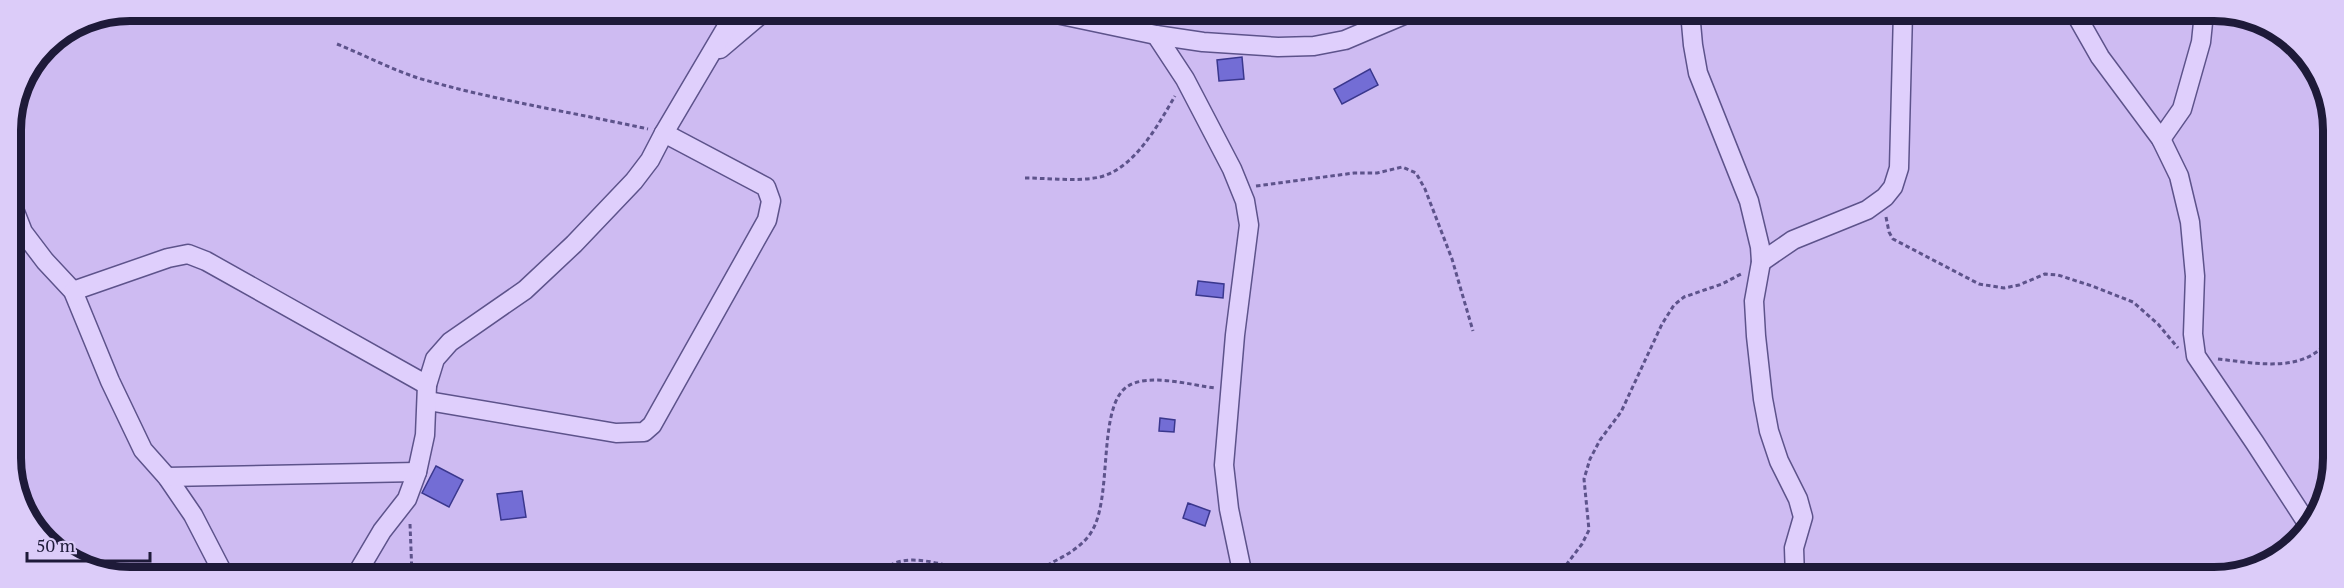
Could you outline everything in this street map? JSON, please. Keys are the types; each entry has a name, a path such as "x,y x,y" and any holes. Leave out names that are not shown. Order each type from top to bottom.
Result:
{"street":[{"path":"361,567 382,531 408,498 417,472 425,435 428,393 435,359 450,342 525,290 574,244 651,160 664,133 730,21"},
{"path":"710,58 753,21"},
{"path":"1090,21 1203,42 1278,47 1314,46 1345,40 1391,21"},
{"path":"1691,21 1692,45 1698,73 1749,201 1759,240 1761,262 1754,301 1763,399 1775,450 1798,499 1803,517 1794,548 1795,567"},
{"path":"1761,262 1793,240 1867,210 1893,188 1899,168 1903,21"},
{"path":"2080,21 2100,57 2161,139 2179,176 2190,222 2195,276 2193,334 2196,356 2304,519"},
{"path":"2161,139 2182,109 2201,42 2203,21"},
{"path":"1156,35 1185,79 1232,169 1245,201 1249,225 1235,335 1224,465 1229,509 1241,567"},
{"path":"74,291 168,258 188,254 206,261 428,393 616,433 644,432 652,424 767,220 771,201 766,187 664,133"},
{"path":"21,227 45,261 74,291 143,450 167,477 193,515 220,567"},
{"path":"167,477 417,472"}],"path":[{"path":"337,44 416,77 484,96 579,113 664,133"},
{"path":"1025,178 1097,177 1112,173 1134,158 1185,79"},
{"path":"1239,186 1267,186 1402,167 1416,173 1425,189 1452,259 1473,331"},
{"path":"1885,197 1889,232 1893,239 1979,284 2004,288 2019,285 2045,274 2058,275 2092,286 2133,302 2158,324 2180,351 2196,356 2277,365 2296,362 2323,348"},
{"path":"1565,567 1582,544 1589,530 1584,479 1590,459 1600,440 1621,412 1662,324 1674,305 1684,297 1722,284 1761,262"},
{"path":"1040,567 1072,553 1092,531 1103,499 1110,418 1117,396 1128,386 1146,380 1231,391"},
{"path":"408,498 412,567"},
{"path":"889,567 908,560 931,561 951,567"}],"building":[{"path":"1242,57 1244,79 1219,81 1217,60"},
{"path":"1370,69 1378,85 1342,104 1334,89"},
{"path":"1198,281 1224,284 1223,298 1196,295"},
{"path":"1160,418 1175,420 1174,432 1159,431"},
{"path":"436,466 463,480 449,507 422,493"},
{"path":"522,491 526,517 501,520 497,494"},
{"path":"1188,503 1210,511 1205,526 1183,518"}]}
